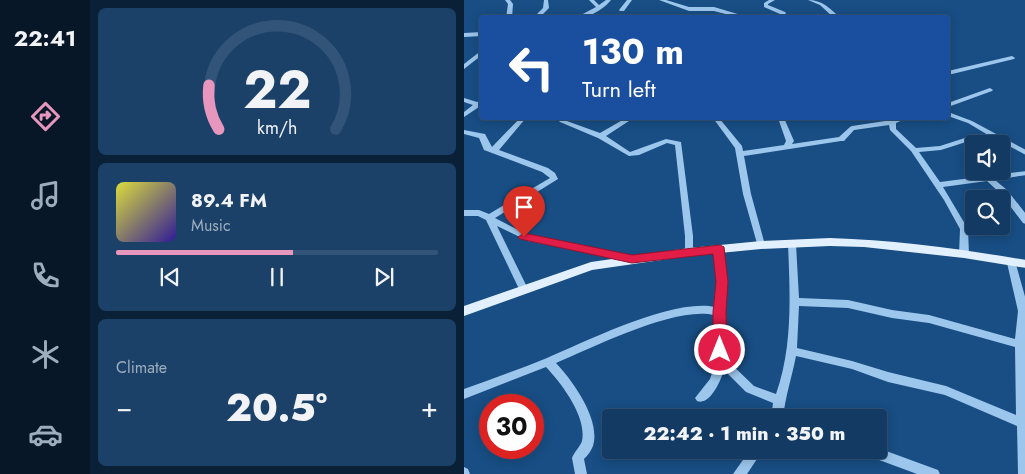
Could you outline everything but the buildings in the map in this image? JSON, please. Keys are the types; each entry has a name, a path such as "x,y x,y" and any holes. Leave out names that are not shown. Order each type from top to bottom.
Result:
{"main road":[{"path":"464,311 591,266 688,252 761,245 864,243 964,254 1025,264"}],"street":[{"path":"507,0 511,4 509,15"},
{"path":"538,15 546,8 545,0 552,0"},
{"path":"591,0 599,8"},
{"path":"585,15 609,0"},
{"path":"622,10 630,0"},
{"path":"661,0 689,9 714,9 737,15"},
{"path":"773,0 766,3 766,6 782,15"},
{"path":"810,0 822,4 835,15"},
{"path":"464,35 479,34"},
{"path":"464,67 479,54"},
{"path":"950,73 1012,58"},
{"path":"950,104 990,90"},
{"path":"464,100 479,102"},
{"path":"464,115 479,103"},
{"path":"950,115 962,118 993,135"},
{"path":"495,150 521,120"},
{"path":"561,120 601,136 629,154 666,141 678,144 689,236 688,252"},
{"path":"601,136 627,120"},
{"path":"718,120 736,141 741,154 747,194 761,245"},
{"path":"782,120 790,141 787,147"},
{"path":"741,154 841,139 852,128 884,124 893,125 901,120"},
{"path":"893,125 939,185 962,223 964,254"},
{"path":"464,132 482,136 487,144 487,148 545,170 554,179 489,218"},
{"path":"914,150 941,148 965,140"},
{"path":"1021,147 1025,153"},
{"path":"1010,176 1025,173"},
{"path":"939,185 990,180 1004,192 1025,221"},
{"path":"464,213 479,213 528,238 632,259"},
{"path":"489,218 523,289"},
{"path":"778,409 779,400 790,366 792,351 795,302 792,244"},
{"path":"701,398 715,381 721,360 720,312 722,282 719,258 720,249"},
{"path":"1012,263 1023,311 1020,344 1024,474"},
{"path":"795,302 848,304 892,314 929,319 1020,344"},
{"path":"464,394 548,362 636,325 695,310 708,308 720,312"},
{"path":"792,351 852,365 888,377 953,393 1022,422"},
{"path":"721,360 734,375 752,390 779,400"},
{"path":"548,362 571,389 586,424 588,444 578,458 581,474"},
{"path":"739,474 750,459"},
{"path":"887,459 915,471 934,474"}],"route":[{"path":"524,237 632,259 720,249 722,289 720,350"}]}
